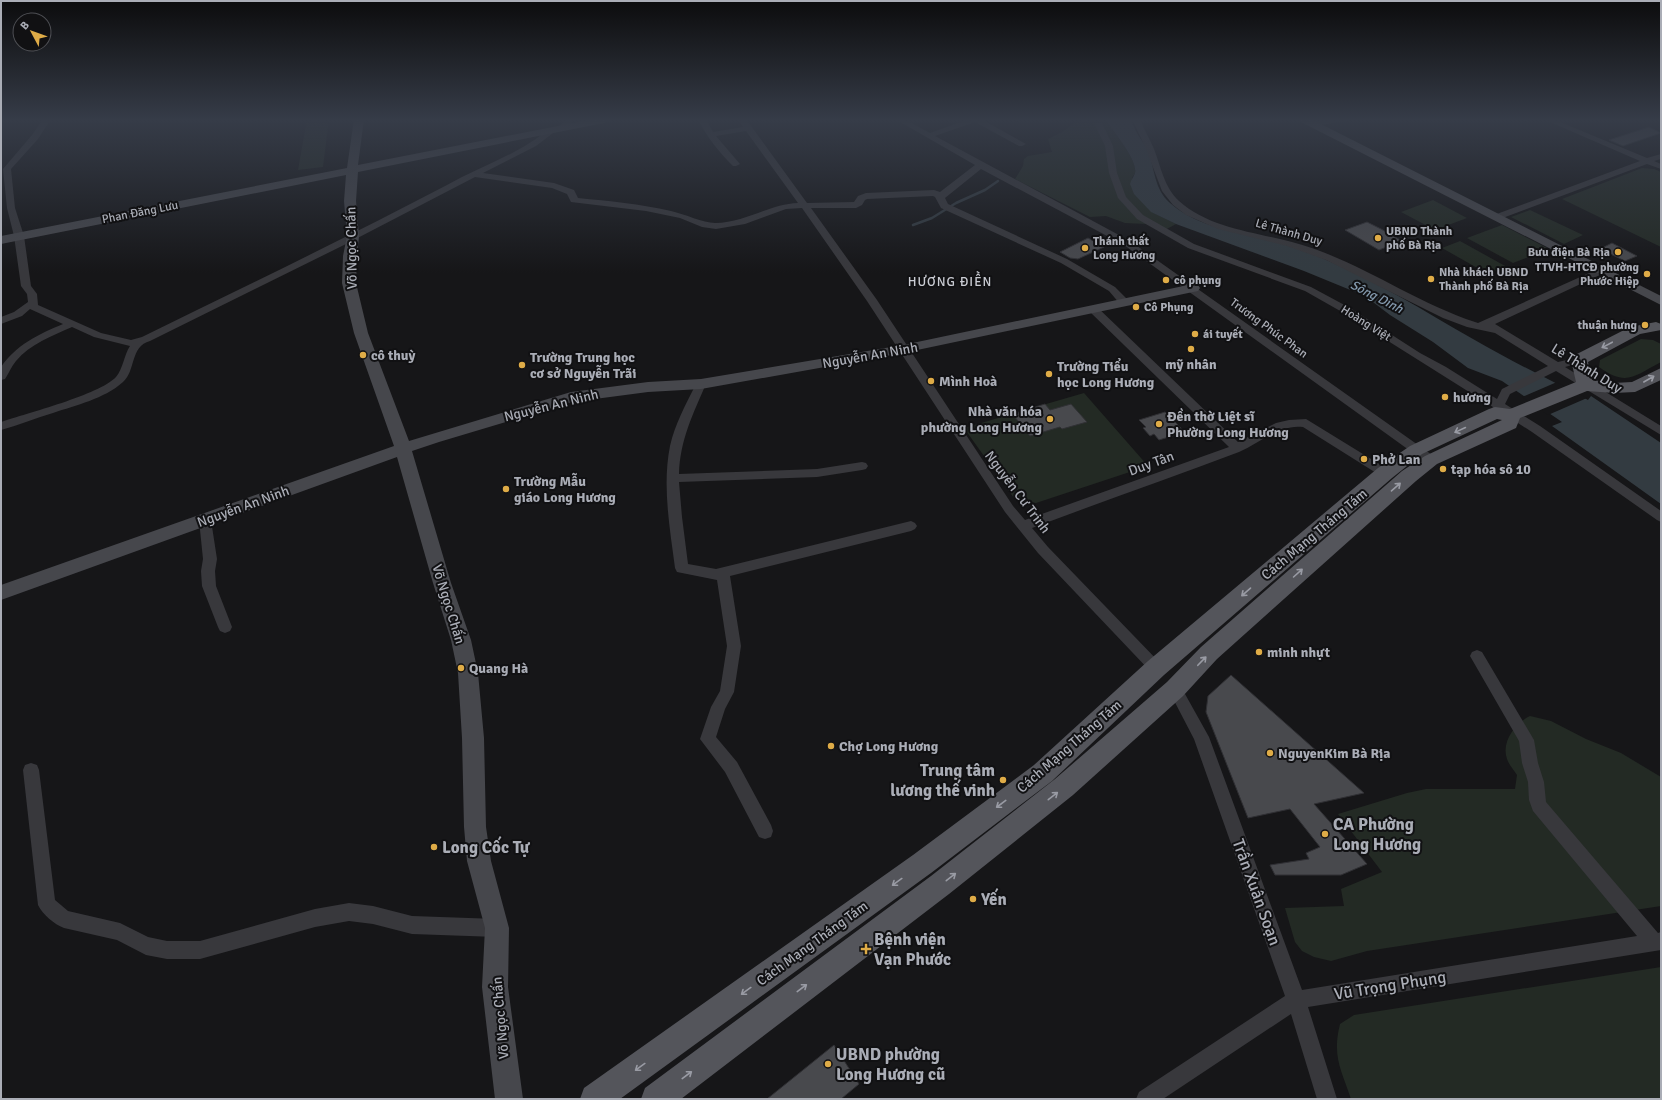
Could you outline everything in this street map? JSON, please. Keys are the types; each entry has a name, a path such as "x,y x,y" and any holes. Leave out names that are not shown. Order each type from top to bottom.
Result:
{"main road":[{"path":"1659,326 1636,330 1579,360 1581,386 1626,389 1636,387 1661,373"},
{"name":"Cách Mạng Tháng Tám","path":"595,1099 922,864 1043,773 1156,668 1385,473 1424,455 1509,410 1581,386"},
{"name":"Cách Mạng Tháng Tám","path":"656,1099 953,875 1064,787 1175,689 1209,654 1246,620 1409,476 1424,455"},
{"path":"1156,668 1175,689"}],"street":[{"path":"8,170 11,208 19,236 26,286 32,294 33,307 98,335 131,343 139,341 398,215 481,170"},
{"name":"Phan Đăng Lưu","path":"1,240 350,170"},
{"name":"Võ Ngọc Chấn","path":"352,170 350,201 353,236 349,276 353,304 370,360 383,390 403,448 442,583 461,640 468,673 473,738 475,827 478,861 498,928 495,987 509,1099"},
{"name":"Nguyễn Cư Trinh","path":"779,170 872,300 977,463 1009,509 1043,550 1156,668"},
{"path":"942,202 975,170"},
{"name":"Trương Phúc Phan","path":"990,170 1127,243 1424,455"},
{"name":"Hoàng Việt","path":"1113,170 1122,198 1140,217 1191,246 1308,289 1346,310 1416,355 1509,410 1661,517"},
{"name":"Lê Thành Duy","path":"1156,170 1159,180 1174,202 1188,212 1210,224 1306,249 1348,265 1447,317 1483,325 1497,330 1581,386 1661,431"},
{"path":"1405,170 1661,301"},
{"path":"1497,217 1621,170"},
{"path":"474,174 554,186 571,192 574,200 646,208 683,216 705,225 734,224 785,206 856,205 859,203 861,198 866,196 934,193 939,195 942,202 1064,261 1112,289 1124,302"},
{"path":"1483,325 1601,270"},
{"name":"Nguyễn An Ninh","path":"1,593 403,448 570,397 648,387 701,384 903,349 1192,288"},
{"path":"1,321 18,314 32,303"},
{"path":"1093,309 1237,448"},
{"path":"1,377 6,365 21,351 40,338 73,324"},
{"path":"1,426 86,398 114,384 122,378 131,352 139,341"},
{"path":"1509,410 1506,392 1553,367 1579,360"},
{"path":"701,384 680,432 674,478 675,512 682,568 723,576 734,646 727,692 718,707 708,739 731,767 765,831"},
{"name":"Duy Tân","path":"1023,526 1237,448 1287,423 1306,423 1385,473"},
{"path":"674,478 817,473 862,466"},
{"path":"205,520 210,559 208,571 209,586 224,627"},
{"path":"714,575 911,526"},
{"path":"1477,656 1526,740 1530,763 1536,782 1537,800 1539,806 1658,941"},
{"name":"Trần Xuân Soạn","path":"1175,689 1201,737 1296,1000 1327,1099"},
{"path":"31,770 47,905 64,919 120,932 146,946 167,950 200,950 315,918 349,912 373,915 412,924 498,928"},
{"name":"Vũ Trọng Phụng","path":"1146,1099 1296,1000 1658,941"}],"shaded area":[{"path":"1020,170 1135,170 1132,178 1152,212 1176,224 1165,230 1146,224 1125,223 1106,216 1090,217 1015,179"},
{"path":"1636,170 1657,170 1661,172 1661,247 1562,199"},
{"path":"1433,200 1467,218 1435,230 1401,212"},
{"path":"1530,210 1583,235 1564,244 1511,217"},
{"path":"1502,225 1549,249 1513,263 1467,238"},
{"path":"1460,241 1507,267 1488,274 1442,248"},
{"path":"1641,339 1653,340 1661,344 1661,362 1637,375 1624,378 1617,377 1599,367 1600,360"},
{"path":"1084,393 1148,466 1036,503 1016,501 964,428"},
{"path":"1530,716 1551,721 1586,739 1621,753 1661,777 1661,906 1367,951 1331,961 1314,957 1302,951 1295,942 1285,908 1344,906 1341,889 1382,872 1338,814 1407,793 1426,789 1515,789 1517,775 1507,759 1506,746 1511,734 1519,723"},
{"path":"1661,967 1661,1099 1351,1099 1341,1071 1337,1054 1337,1045 1340,1024 1354,1015"}],"water":[{"name":"Sông Dinh","path":"1135,170 1154,170 1161,192 1170,203 1195,219 1222,229 1290,246 1342,267 1399,296 1530,370 1588,400 1591,396 1661,443 1661,504 1552,426 1562,422 1502,381 1468,368 1433,342 1390,315 1365,296 1304,271 1176,224 1151,212 1134,194 1130,184"}],"pier":[{"path":"1557,382 1587,398 1548,415 1522,397"}],"building":[{"name":"UBND Thành phố Bà Rịa","path":"1367,222 1402,241 1379,250 1345,230"},
{"name":"Thánh thất Long Hương","path":"1088,238 1104,247 1078,259 1070,258 1060,252"},
{"name":"Bưu điện Bà Rịa","path":"1612,243 1637,256 1625,261 1600,249"},
{"name":"Nhà văn hóa phường Long Hương","path":"1045,404 1050,410 1071,404 1087,422 1062,429 1060,427 1030,436 1014,416 1017,415 1015,413"},
{"name":"Đền thờ Liệt sĩ Phường Long Hương","path":"1165,412 1185,432 1159,440 1154,434 1150,436 1143,428 1146,427 1139,420"},
{"name":"NguyenKim Bà Rịa","path":"1231,675 1364,793 1314,804 1367,864 1341,875 1275,875 1270,865 1309,859 1306,853 1320,847 1290,809 1248,818 1206,712 1208,696"},
{"name":"UBND phường Long Hương cũ","path":"834,1045 859,1084 841,1099 767,1099"}],"waterway":[{"path":"913,225 932,218 956,203 985,190 998,181"}],"place":[{"name":"UBND Thành phố Bà Rịa","path":"1378,238"},
{"name":"Thánh thất Long Hương","path":"1085,248"},
{"name":"Bưu điện Bà Rịa","path":"1618,252"},
{"name":"TTVH-HTCĐ phường Phước Hiệp","path":"1647,274"},
{"name":"Nhà khách UBND Thành phố Bà Rịa","path":"1431,279"},
{"name":"cô phụng","path":"1166,280"},
{"name":"Cô Phụng","path":"1136,307"},
{"name":"thuận hưng","path":"1645,325"},
{"name":"ái tuyết","path":"1195,334"},
{"name":"mỹ nhân","path":"1191,349"},
{"name":"cô thuỳ","path":"363,355"},
{"name":"Trường Trung học cơ sở Nguyễn Trãi","path":"522,365"},
{"name":"Trường Tiểu học Long Hương","path":"1049,374"},
{"name":"Mình Hoà","path":"931,381"},
{"name":"hương","path":"1445,397"},
{"name":"Nhà văn hóa phường Long Hương","path":"1050,419"},
{"name":"Đền thờ Liệt sĩ Phường Long Hương","path":"1159,424"},
{"name":"Phở Lan","path":"1364,459"},
{"name":"tạp hóa sô 10","path":"1443,469"},
{"name":"Trường Mẫu giáo Long Hương","path":"506,489"},
{"name":"minh nhựt","path":"1259,652"},
{"name":"Quang Hà","path":"461,668"},
{"name":"Chợ Long Hương","path":"831,746"},
{"name":"NguyenKim Bà Rịa","path":"1270,753"},
{"name":"Trung tâm lương thế vinh","path":"1003,780"},
{"name":"CA Phường Long Hương","path":"1325,834"},
{"name":"Long Cốc Tự","path":"434,847"},
{"name":"Yến","path":"973,899"},
{"name":"Bệnh viện Vạn Phước","path":"866,949"},
{"name":"UBND phường Long Hương cũ","path":"828,1064"}],"district":[{"name":"HƯƠNG ĐIỀN","path":"950,281"}]}
